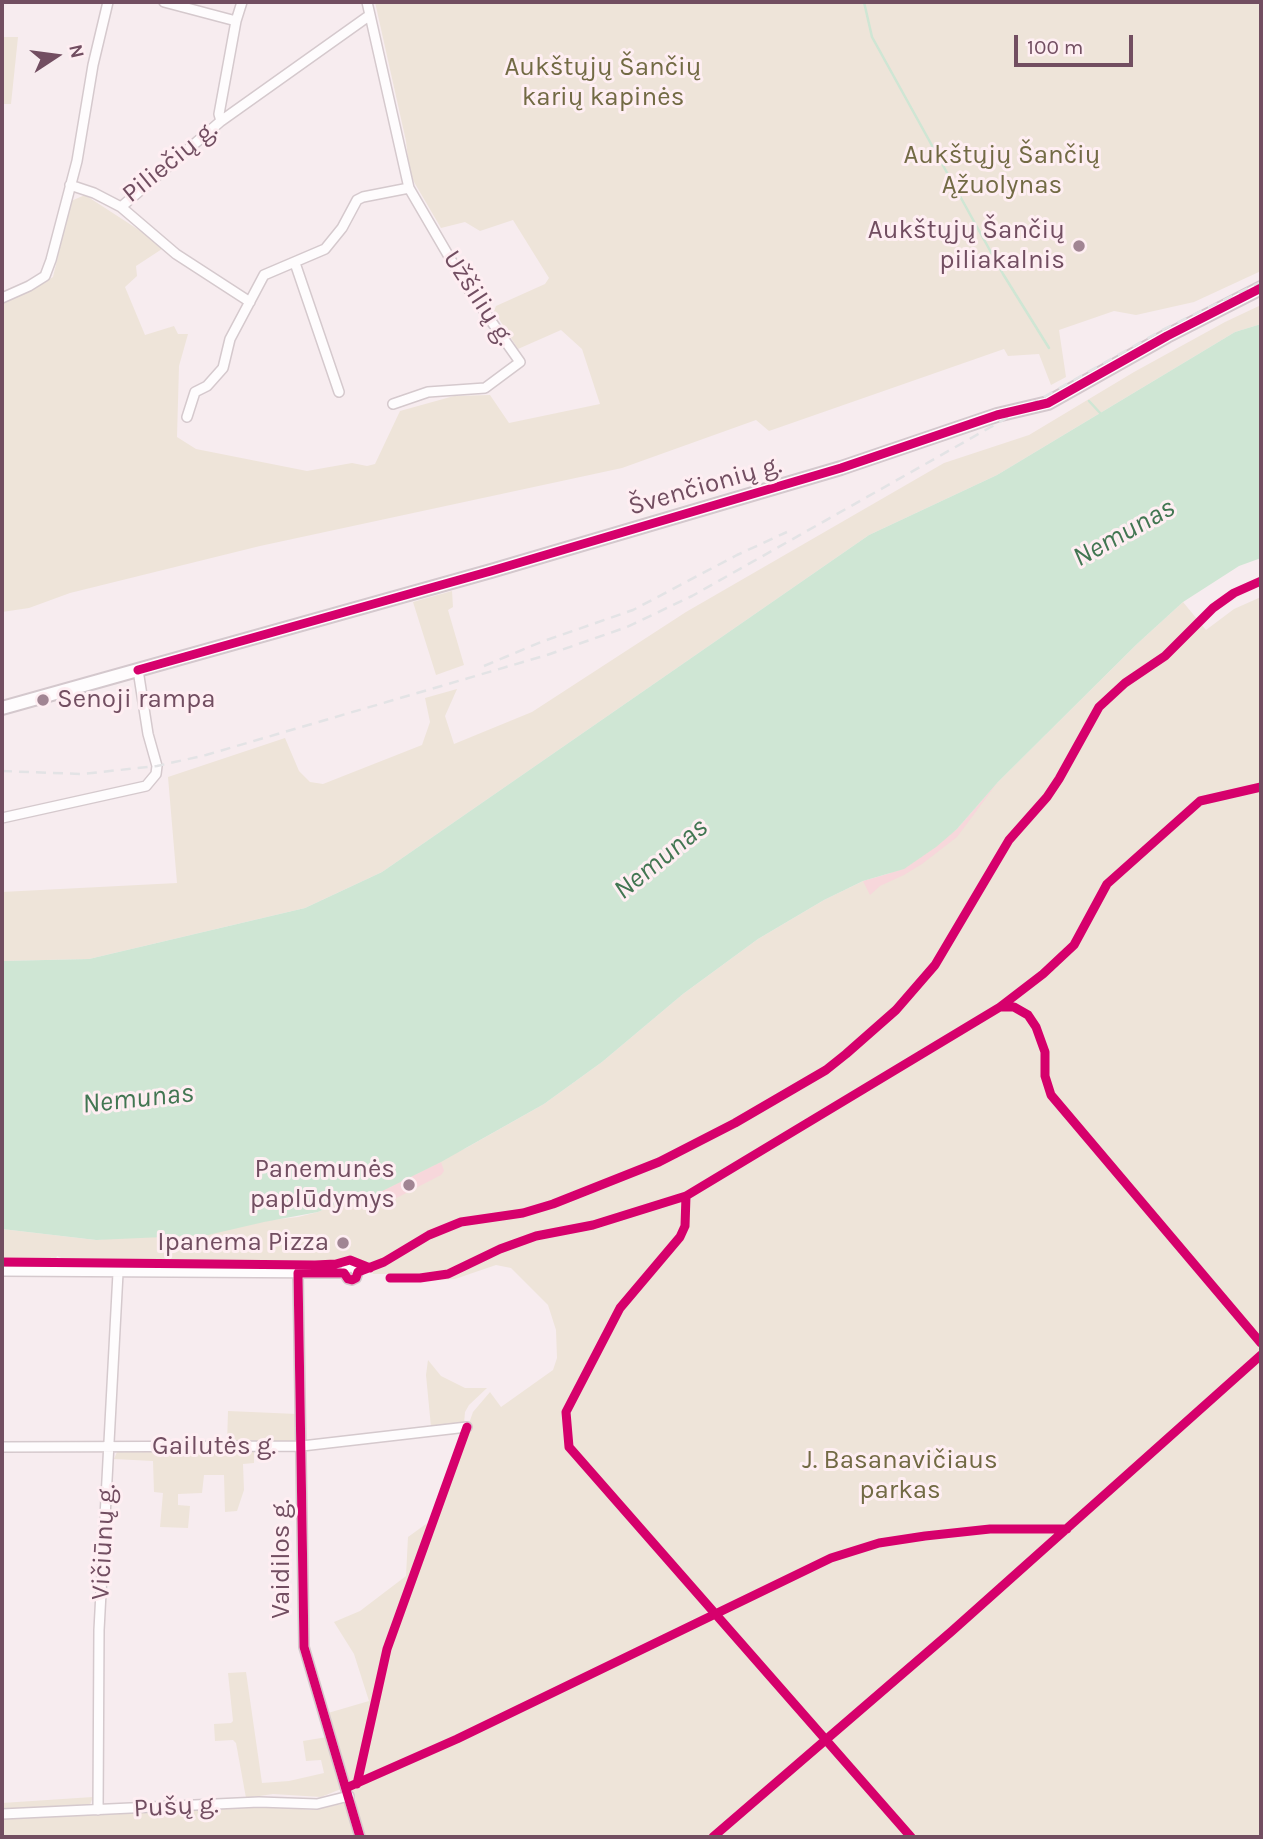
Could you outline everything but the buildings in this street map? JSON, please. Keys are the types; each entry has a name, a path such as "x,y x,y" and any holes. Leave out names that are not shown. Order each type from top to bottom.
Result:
{"street":[{"path":"2,298 45,276 77,161 93,65 108,2"},
{"path":"164,2 236,21"},
{"path":"221,121 219,114 242,2"},
{"path":"368,2 370,15"},
{"name":"Piliečių g.","path":"71,185 121,207 221,121 370,15"},
{"name":"Užšilių g.","path":"370,15 410,188 475,299 520,362 485,388 428,392 393,404"},
{"path":"187,417 195,392 207,386 223,368 230,339 264,275 325,249 357,200 410,188"},
{"path":"121,207 177,254 250,302"},
{"path":"295,263 339,393"},
{"name":"Švenčionių g.","path":"2,708 491,571 841,468 997,415 1048,403 1167,336 1261,288"},
{"path":"2,818 146,786 156,774 157,766 148,734 138,670"},
{"path":"2,1271 344,1273"},
{"name":"Vičiūnų g.","path":"98,1810 99,1630 118,1273"},
{"name":"Vaidilos g.","path":"298,1273 304,1647 360,1837"},
{"name":"Gailutės g.","path":"2,1447 302,1446 467,1427"},
{"name":"Pušų g.","path":"2,1814 259,1802 317,1804 349,1797"}],"green space":[{"name":"Aukštųjų Šančių Ąžuolynas","path":"375,2 1261,2 1261,271 1194,302 1136,315 1114,311 1059,330 1066,377 1051,385 1039,354 1008,356 1004,349 769,431 756,420 622,468 260,546 70,593 29,608 2,612 2,303 53,277 71,201 85,195 156,241 162,249 136,266 137,276 125,287 145,335 174,326 178,334 188,334 179,366 177,437 196,449 307,471 352,463 367,466 375,464 400,411 454,396 490,395 509,423 600,404 582,349 561,330 518,349 494,311 496,306 545,284 549,278 513,220 480,231 465,222 441,228 414,182 409,169 406,141"},
{"path":"2,37 18,37 11,104 2,104"},
{"path":"1261,305 1261,324 1235,332 997,475 869,535 382,872 305,908 89,959 2,961 2,892 177,883 168,777 285,738 299,771 310,782 323,784 422,745 430,722 425,698 457,689 445,716 454,744 532,712 686,612 944,463 1029,435 1134,372"},
{"path":"452,591 453,607 448,610 464,665 436,675 413,602"},
{"name":"J. Basanavičiaus parkas","path":"1261,597 1261,1837 2,1837 2,1818 260,1805 312,1810 356,1801 328,1713 369,1701 354,1654 334,1622 360,1611 406,1576 408,1537 426,1524 434,1522 473,1412 490,1392 501,1407 553,1370 557,1358 556,1330 548,1305 511,1268 496,1265 455,1279 411,1282 392,1274 373,1274 369,1265 352,1257 333,1262 332,1268 126,1268 125,1260 67,1261 57,1256 53,1268 2,1267 2,1229 96,1240 298,1217 318,1212 342,1201 356,1199 466,1148 544,1104 602,1062 683,994 758,939 824,900 863,881 886,876 957,829 998,782 1183,602 1206,630 1234,609"},
{"path":"428,1360 441,1376 465,1388 487,1388 469,1405 464,1424 431,1427 426,1375"},
{"path":"228,1411 297,1414 298,1443 227,1444"},
{"path":"254,1451 254,1463 243,1464 244,1490 237,1511 225,1512 224,1475 204,1475 202,1493 178,1494 178,1505 190,1506 188,1528 160,1527 163,1493 154,1492 153,1461 114,1459 117,1452"},
{"path":"246,1672 262,1783 289,1781 324,1773 321,1760 306,1761 303,1741 327,1737 341,1789 321,1797 273,1794 246,1798 236,1743 233,1740 215,1741 214,1724 233,1721 228,1673"},
{"path":"93,1797 89,1807 2,1811 2,1803"}],"sand":[{"path":"998,782 957,837 922,864 880,886 870,895 863,881 904,869 936,847 957,829"},
{"name":"Panemunės paplūdymys","path":"441,1162 444,1171 441,1175 379,1207 374,1209 362,1201"}],"water":[{"name":"Nemunas","path":"1261,324 1261,558 1239,566 1183,602 1137,644 998,782 957,829 936,847 904,869 863,881 824,900 758,939 683,994 602,1062 544,1104 441,1162 362,1201 342,1201 318,1212 208,1235 96,1240 2,1229 2,961 89,959 305,908 382,872 869,535 997,475 1235,332"}],"waterway":[{"path":"864,2 872,37 1003,274 1049,348"},
{"path":"1089,401 1101,414"}],"railway":[{"path":"2,771 82,774 157,766 206,755 547,655 627,627 692,596 1164,329 1261,282"},
{"path":"484,666 541,642 633,610 787,532"}],"cycle path":[{"path":"138,670 491,571 841,468 997,415 1048,403 1167,336 1261,288"},
{"path":"358,1272 384,1262 429,1235 461,1222 523,1213 553,1204 659,1162 735,1123 826,1070 896,1010 935,965 1009,840 1047,797 1059,779 1099,707 1125,683 1165,656 1213,608 1234,593 1261,581"},
{"path":"390,1278 448,1274 500,1249 536,1236 593,1225 686,1196 1000,1007 1043,974 1074,945 1107,884 1200,801 1261,787"},
{"path":"1000,1007 1014,1007 1028,1015 1036,1027 1045,1052 1045,1076 1051,1095 1261,1343"},
{"path":"686,1196 685,1226 680,1237 620,1308 566,1412 569,1447 911,1837"},
{"path":"2,1262 315,1265 350,1260 370,1268"},
{"path":"358,1272 352,1280 344,1273 298,1273 304,1647 360,1837"},
{"path":"713,1837 952,1631 1261,1355"},
{"path":"357,1784 387,1649 467,1427"},
{"path":"346,1788 457,1739 831,1558 879,1543 925,1536 990,1529 1067,1529"}],"place":[{"name":"Aukštųjų Šančių piliakalnis","path":"1079,246"},
{"name":"Senoji rampa","path":"43,700"},
{"name":"Panemunės paplūdymys","path":"409,1185"},
{"name":"Ipanema Pizza","path":"343,1243"}],"park label":[{"name":"Aukštųjų Šančių karių kapinės","path":"603,83"}]}
